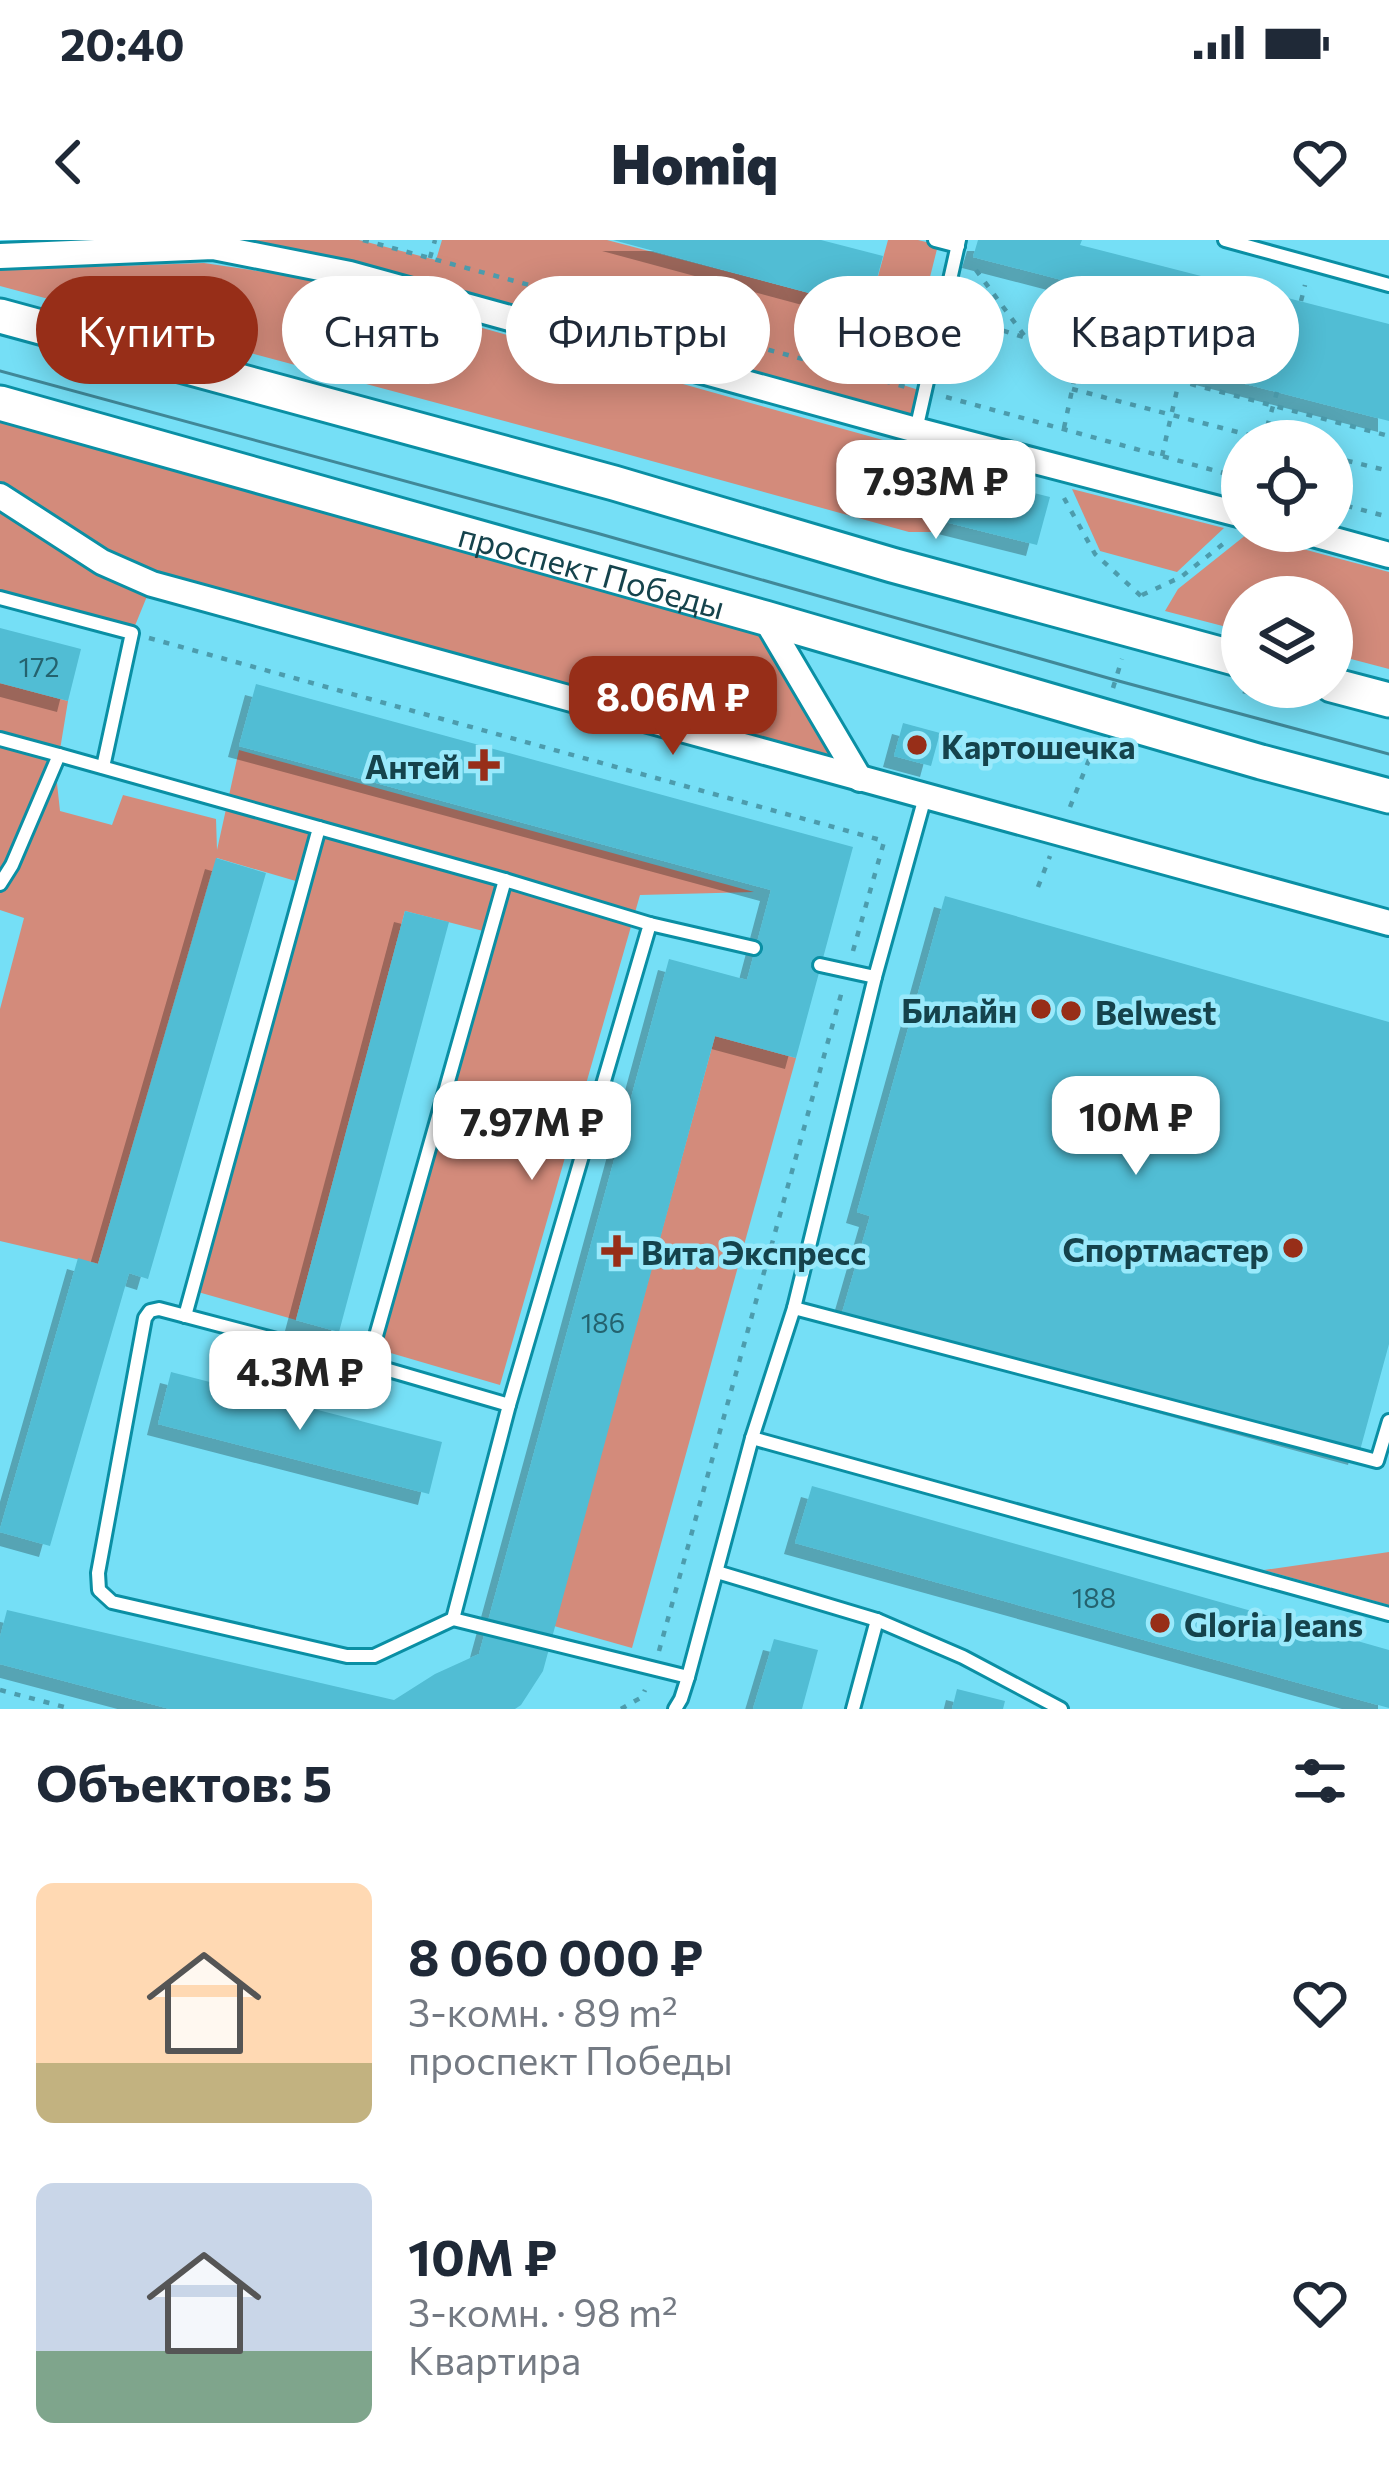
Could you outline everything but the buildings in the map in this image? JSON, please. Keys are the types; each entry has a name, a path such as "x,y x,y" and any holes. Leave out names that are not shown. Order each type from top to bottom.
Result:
{"main road":[{"path":"0,316 1221,655"},
{"name":"проспект Победы","path":"0,403 1389,796"},
{"path":"1353,691 1389,700"}],"street":[{"path":"0,256 214,243 350,274 1062,468 1221,518"},
{"path":"0,496 102,562 152,584 1389,923"},
{"path":"1353,545 1389,555"},
{"path":"765,618 860,778"}],"lane":[{"path":"935,240 959,243 951,276"},
{"path":"1225,240 1389,285"},
{"path":"916,430 928,384"},
{"path":"0,598 132,633 103,767"},
{"path":"0,739 650,924 754,947"},
{"path":"0,884 58,755"},
{"path":"675,1709 794,1308 875,977 925,797"},
{"path":"185,1316 319,827"},
{"path":"368,1364 505,880"},
{"path":"453,1619 509,1405 650,924"},
{"path":"820,965 875,977"},
{"path":"794,1308 1377,1461 1389,1421"},
{"path":"509,1405 159,1309 150,1312 145,1318 98,1573 99,1590 112,1602 347,1656 374,1656 453,1619 688,1677"},
{"path":"752,1438 1389,1614"},
{"path":"717,1572 877,1620 1061,1709"},
{"path":"853,1709 877,1620"}],"path":[{"path":"363,240 1221,472"},
{"path":"430,258 435,240"},
{"path":"959,243 1026,338"},
{"path":"1004,331 1026,338"},
{"path":"1073,384 1057,485 1095,554 1141,596"},
{"path":"1162,456 1178,384"},
{"path":"1190,384 1389,436"},
{"path":"1072,389 1221,428"},
{"path":"1270,420 1277,392"},
{"path":"1353,462 1389,471"},
{"path":"1353,508 1389,517"},
{"path":"1038,887 1104,717 1141,596 1181,577 1221,541"},
{"path":"132,633 884,842 654,1669 642,1697 621,1709"},
{"path":"0,1690 72,1709"}],"shaded area":[{"path":"215,240 359,240 436,260 442,240 607,240 744,276 506,276 506,319 482,312 482,276 348,276"},
{"path":"888,240 938,245 930,276 878,276"},
{"path":"204,263 291,276 282,276 282,362 258,355 258,276 36,276 36,296 0,286 0,270"},
{"path":"770,283 794,289 794,384 903,384 925,392 916,430 746,384 770,384"},
{"path":"482,328 506,335 506,384 683,384 958,461 937,532 909,532 366,384 482,384"},
{"path":"0,403 765,618 860,779 152,584 132,633 0,598"},
{"path":"1072,489 1221,527 1177,572 1100,551"},
{"path":"1224,552 1314,552 1389,572 1389,669 1353,660 1353,576 1221,576 1221,626 1165,611 1178,589"},
{"path":"0,683 68,701 56,774 60,811 112,825 123,795 216,819 217,850 239,750 754,892 640,895 500,1385 377,1349 495,934 405,911 296,1320 198,1292 306,884 217,858 98,1264 0,1241 0,1009 24,918 0,910"},
{"path":"715,1036 796,1058 632,1648 554,1626"},
{"path":"1389,1552 1389,1605 1264,1570"}],"tram line":[{"path":"0,371 1389,754"}],"place":[{"name":"Картошечка","path":"917,745"},
{"name":"Антей","path":"484,765"},
{"name":"Билайн","path":"1041,1009"},
{"name":"Belwest","path":"1071,1011"},
{"name":"Спортмастер","path":"1293,1248"},
{"name":"Вита Экспресс","path":"617,1251"},
{"name":"Gloria Jeans","path":"1160,1623"}]}
